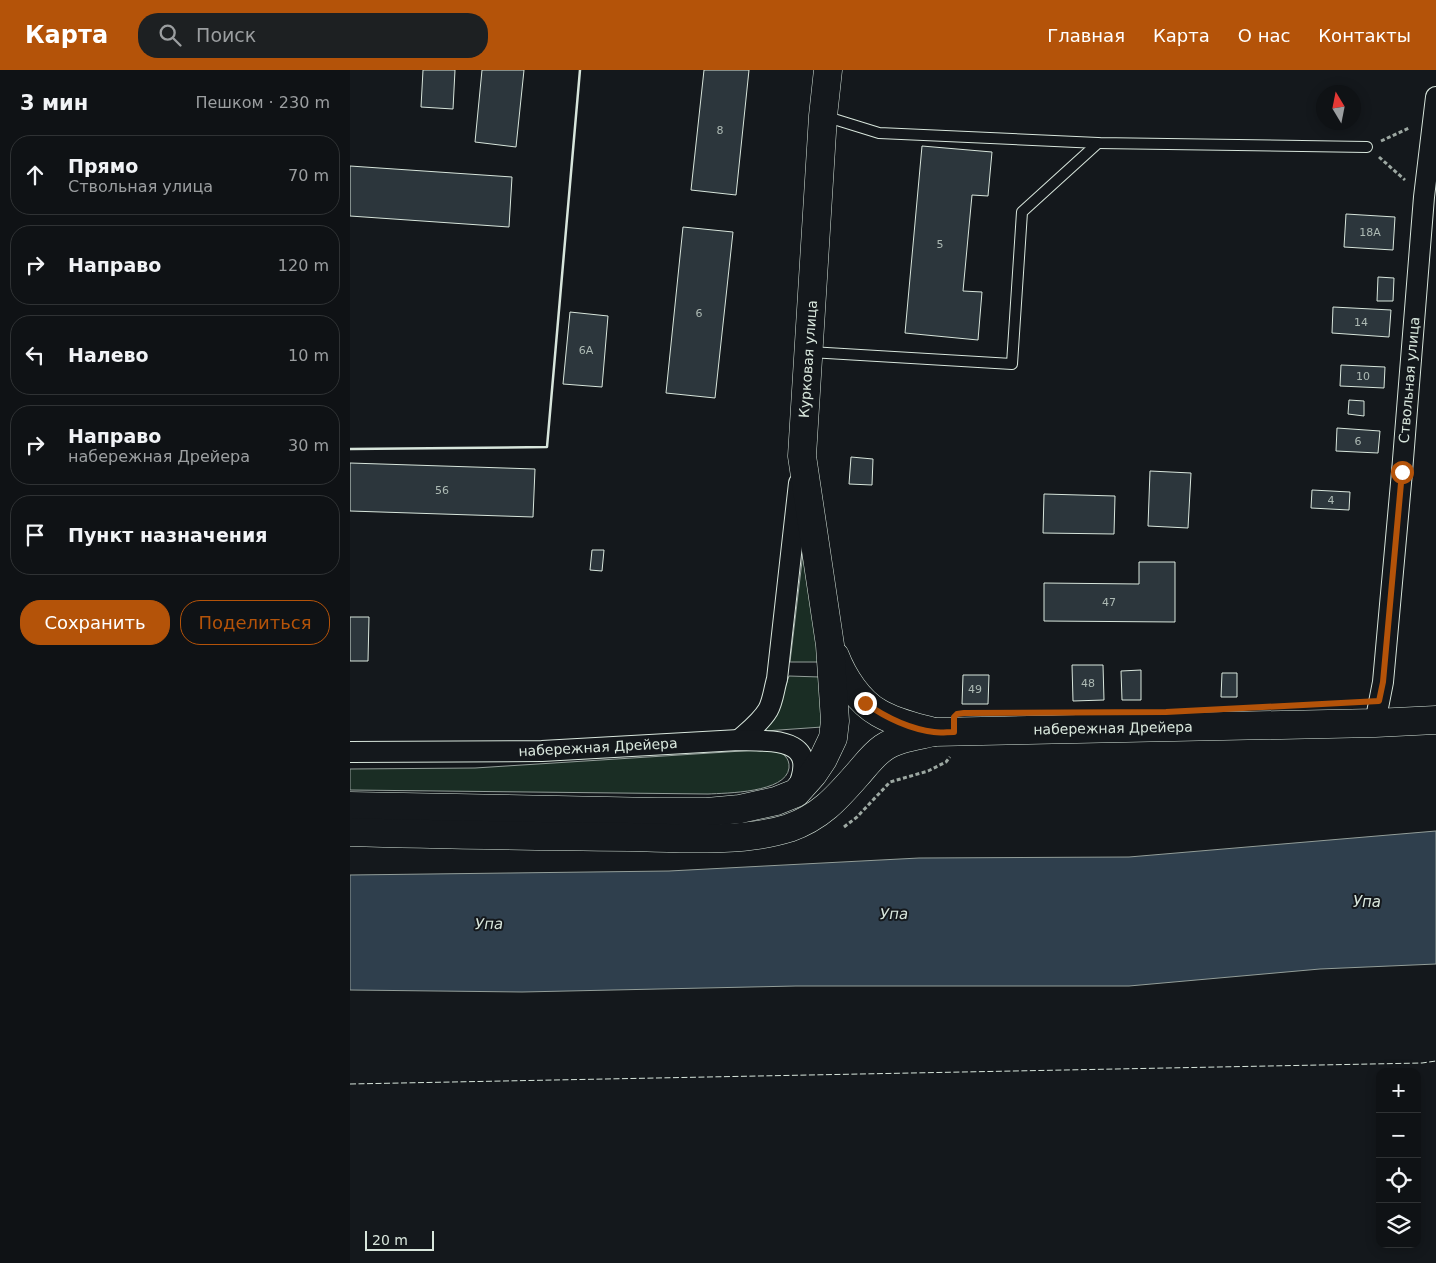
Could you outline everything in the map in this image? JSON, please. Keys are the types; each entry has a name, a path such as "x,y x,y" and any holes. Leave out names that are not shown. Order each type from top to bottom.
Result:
{"main road":[{"name":"Курковая улица","path":"828,70 802,456 830,645"},
{"name":"набережная Дрейера","path":"830,645 839,667 852,688 865,703 879,713 910,726 944,732 1375,723 1436,720"},
{"path":"350,806 707,812 740,809 776,801 796,793 813,774 833,738 835,721 830,645"},
{"path":"350,832 477,836 673,838 718,838 767,834 797,825 822,812 873,756 883,748 893,743 944,732"}],"street":[{"name":"Ствольная улица","path":"1375,723 1383,682 1424,196 1436,96"},
{"path":"739,740 763,717 772,700 802,456"},
{"name":"набережная Дрейера","path":"350,752 542,751 739,740 783,743 798,750 803,762 801,782 796,793"}],"lane":[{"path":"824,116 879,133 1098,143 1367,147"},
{"path":"809,352 1012,364 1022,212 1098,143"}],"path":[{"path":"1414,122 1408,129 1367,147 1424,196"},
{"path":"841,830 857,817 890,782 928,771 946,762 952,752 944,732"}],"green space":[{"path":"805,536 820,662 790,662"},
{"path":"789,676 820,677 822,727 765,731 779,705"},
{"path":"774,749 787,758 789,768 785,776 767,787 741,792 708,794 350,790 350,769 475,768"}],"water":[{"name":"Упа","path":"1436,831 1436,964 1320,969 1129,986 796,986 522,992 350,990 350,875 669,871 919,858 1129,857"}],"building":[{"path":"423,70 455,70 453,109 421,107"},
{"path":"482,70 524,70 516,147 475,142"},
{"path":"704,70 749,70 736,195 691,190"},
{"path":"922,146 992,152 988,196 972,195 963,291 982,292 978,340 905,333"},
{"path":"350,166 512,177 509,227 350,216"},
{"path":"1346,214 1395,217 1393,250 1344,247"},
{"path":"683,227 733,232 715,398 666,393"},
{"path":"1378,277 1394,278 1393,301 1377,301"},
{"path":"1333,307 1391,310 1389,337 1332,333"},
{"path":"570,312 608,316 602,387 563,384"},
{"path":"1341,365 1385,367 1384,388 1340,386"},
{"path":"1349,400 1364,401 1364,416 1348,414"},
{"path":"1337,428 1380,431 1378,453 1336,451"},
{"path":"851,457 873,459 872,485 849,484"},
{"path":"350,463 535,469 533,517 350,511"},
{"path":"1150,471 1191,473 1188,528 1148,526"},
{"path":"1312,490 1350,492 1349,510 1311,508"},
{"path":"1044,494 1115,496 1114,534 1043,533"},
{"path":"592,550 604,550 602,571 590,570"},
{"path":"1139,562 1175,562 1175,622 1044,621 1044,583 1139,584"},
{"path":"350,617 369,617 368,661 350,661"},
{"path":"1072,665 1103,665 1104,700 1073,701"},
{"path":"1141,670 1141,700 1122,700 1121,671"},
{"path":"1222,673 1237,673 1237,697 1221,697"},
{"path":"963,675 989,675 988,704 962,704"}],"fence":[{"path":"350,1084 1422,1063 1436,1061"}],"wall":[{"path":"350,449 547,447 580,70"}],"route":[{"path":"865,703 879,713 910,726 934,732 954,732 954,717 957,714 964,713 1166,712 1379,701 1383,682 1402,472"}]}
